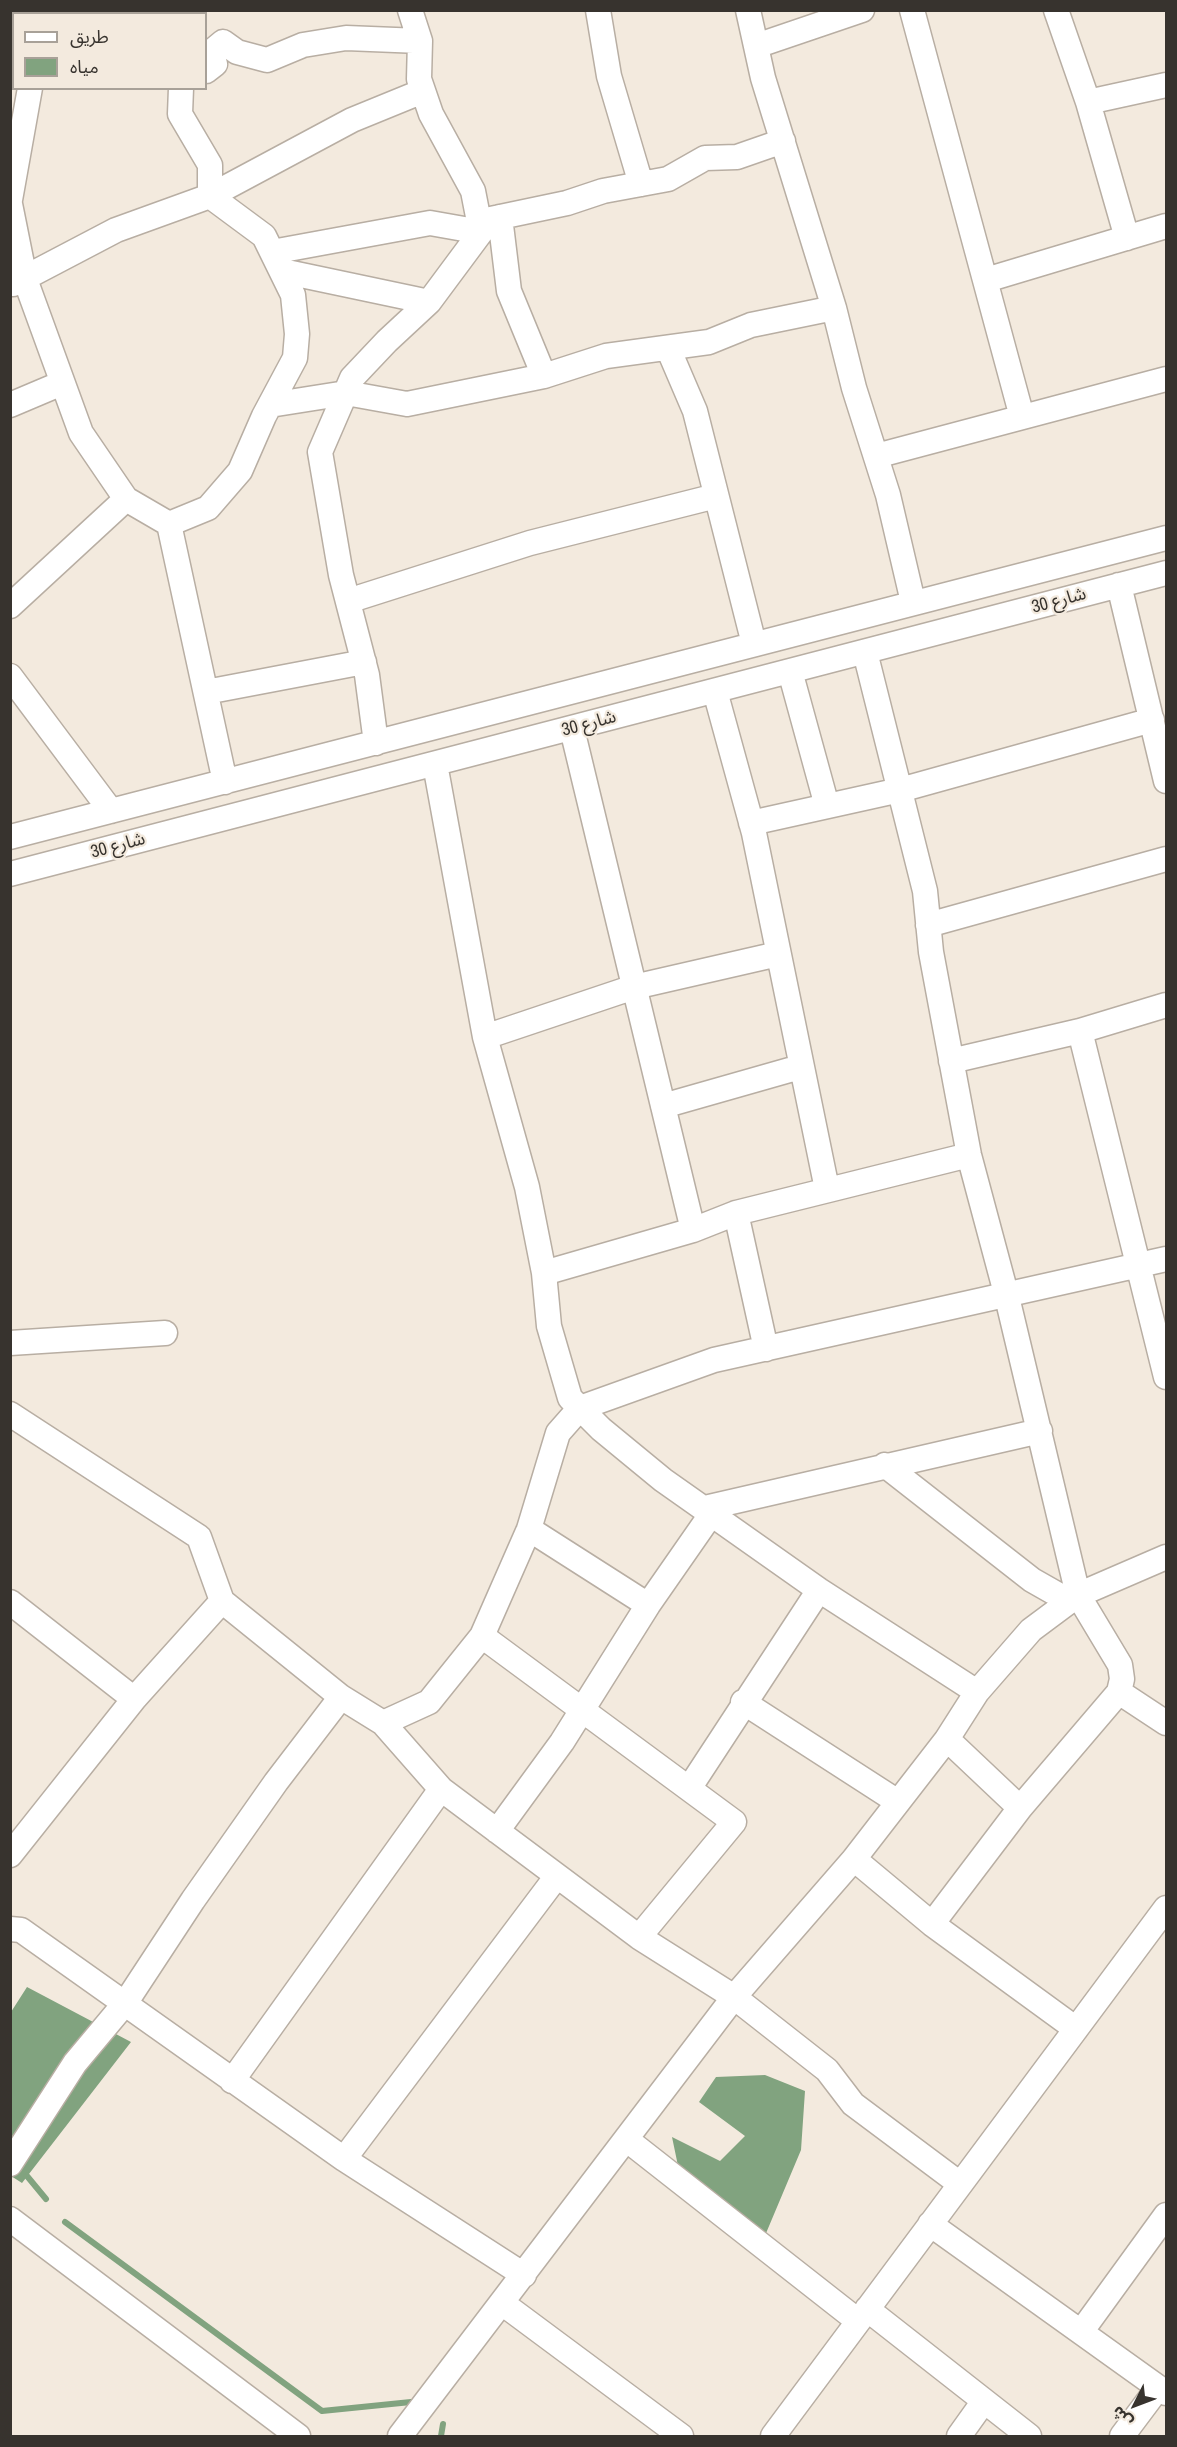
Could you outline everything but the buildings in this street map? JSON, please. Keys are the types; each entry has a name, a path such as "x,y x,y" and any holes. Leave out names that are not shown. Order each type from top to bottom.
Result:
{"street":[{"path":"31,12 37,10"},
{"path":"410,10 420,40 419,79 431,114 473,191 487,223 509,291 544,376"},
{"path":"598,10 609,76 641,184"},
{"path":"748,10 783,141 834,308 854,388 888,495 913,602"},
{"path":"756,46 862,10"},
{"path":"912,10 1022,417"},
{"path":"1056,10 1088,102 1127,238"},
{"path":"207,70 215,64 211,52 223,42 237,52 267,60 303,45 346,38 420,40"},
{"path":"1088,102 1167,85"},
{"path":"30,90 12,212 18,282 81,433 126,499 170,524 225,782"},
{"path":"181,90 180,114 210,165 210,196"},
{"path":"18,282 116,230 210,196 352,120 423,91"},
{"path":"277,262 430,223 487,223 668,179 705,158 737,157 783,141"},
{"path":"170,524 208,508 240,471 270,405 295,358 297,334 293,295 264,236 210,196"},
{"path":"376,743 364,662 341,575 321,452 352,378 429,302 487,223"},
{"path":"986,280 1167,226"},
{"path":"277,262 429,302"},
{"path":"270,405 346,393 407,404 544,376 606,356 709,342 751,325 834,308"},
{"path":"668,348 695,411 754,644"},
{"path":"876,456 1167,379"},
{"path":"10,405 62,383"},
{"path":"348,601 530,543 716,496"},
{"path":"10,606 126,499"},
{"name":"شارع 30","path":"10,837 1167,538"},
{"name":"شارع 30","path":"10,874 1167,573"},
{"path":"1119,585 1167,781"},
{"path":"865,652 926,891 928,925 969,1155 1040,1431 1074,1598 1120,1665 1122,1679 1119,1692 1020,1808 932,1924"},
{"path":"206,692 364,662"},
{"path":"790,671 827,806"},
{"path":"10,676 111,811"},
{"path":"715,692 751,823 827,1190"},
{"path":"751,823 900,789 1152,720"},
{"path":"572,729 693,1230"},
{"path":"435,764 485,1037 527,1187 544,1273 549,1326 570,1398 663,1480 819,1590 977,1692"},
{"path":"928,925 1167,859"},
{"path":"485,1037 634,987 778,954"},
{"path":"951,1060 1080,1031 1167,1005"},
{"path":"1080,1031 1167,1377"},
{"path":"663,1106 800,1067"},
{"path":"544,1273 693,1230 736,1213 969,1155"},
{"path":"736,1213 765,1349"},
{"path":"383,1723 429,1702 482,1636 530,1528 558,1433 580,1408 714,1360 1167,1259"},
{"path":"10,1343 165,1334"},
{"path":"10,1414 199,1537 222,1601 341,1697 383,1723 441,1789 639,1937 734,1997 827,2070 853,2104 960,2184"},
{"path":"496,1831 562,1742 580,1710 708,1510 885,1465 1040,1431"},
{"path":"885,1465 1032,1580 1074,1598"},
{"path":"530,1528 648,1605"},
{"path":"400,2436 734,1997 854,1859 947,1739 977,1692 1031,1630 1074,1598 1167,1557"},
{"path":"690,1787 743,1702 819,1590"},
{"path":"10,1855 134,1699 222,1601"},
{"path":"13,1611 134,1699"},
{"path":"482,1636 580,1710 690,1787 734,1822 639,1937"},
{"path":"1119,1692 1167,1723"},
{"path":"10,2164 75,2063 126,2002 193,1900 276,1782 341,1697"},
{"path":"743,1702 898,1802"},
{"path":"947,1739 1020,1808"},
{"path":"232,2081 441,1789"},
{"path":"854,1859 932,1924 1076,2029"},
{"path":"344,2159 557,1876"},
{"path":"773,2436 1076,2029 1164,1918"},
{"path":"10,1929 21,1930 68,1966 126,2002 232,2081 344,2159 524,2275"},
{"path":"626,2139 1029,2436"},
{"path":"1081,2332 1167,2215"},
{"path":"10,2220 298,2436"},
{"path":"930,2224 1162,2390 1122,2436"},
{"path":"502,2303 681,2436"},
{"path":"960,2436 984,2401"}],"water":[{"path":"27,1987 131,2042 22,2183 11,2176 11,2012"},
{"path":"765,2075 805,2091 801,2150 764,2238 682,2185 672,2137 720,2161 745,2136 699,2102 716,2077"}],"waterway":[{"path":"27,2176 46,2199"},
{"path":"65,2222 322,2411 411,2402"},
{"path":"441,2436 443,2424"}]}
